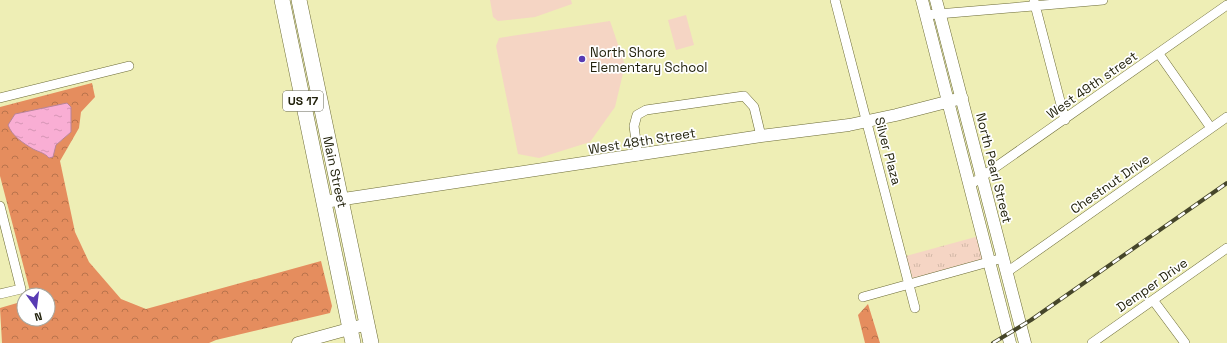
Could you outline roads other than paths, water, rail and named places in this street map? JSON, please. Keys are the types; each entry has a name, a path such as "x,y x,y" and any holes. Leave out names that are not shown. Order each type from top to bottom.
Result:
{"main road":[{"name":"Main Street","path":"282,0 352,336"},
{"name":"Main Street","path":"299,0 371,343"}],"street":[{"name":"Silver Plaza","path":"835,0 868,122 915,308"},
{"name":"North Pearl Street","path":"922,0 1010,343"},
{"name":"North Pearl Street","path":"936,0 1025,343"},
{"path":"926,15 1034,3 1103,0"},
{"path":"1034,3 1065,120"},
{"name":"West 49th street","path":"970,185 1065,120 1227,5"},
{"path":"1159,54 1211,128"},
{"path":"0,98 129,66"},
{"path":"638,156 634,126 637,115 646,110 744,96 754,107 760,136"},
{"name":"West 48th Street","path":"324,202 638,156 760,136 868,122 962,98"},
{"name":"Chestnut Drive","path":"1007,272 1227,117"},
{"path":"0,206 21,289 0,294"},
{"name":"Demper Drive","path":"1092,343 1227,248"},
{"path":"863,297 1003,258"},
{"path":"1153,300 1185,343"},
{"path":"298,343 352,336 367,324"}],"water":[{"path":"67,103 71,107 71,132 56,145 53,157 49,158 22,142 12,133 8,125 15,114"}],"railway":[{"path":"993,343 1031,320 1227,183"}],"place":[{"name":"North Shore Elementary School","path":"582,59"}]}
